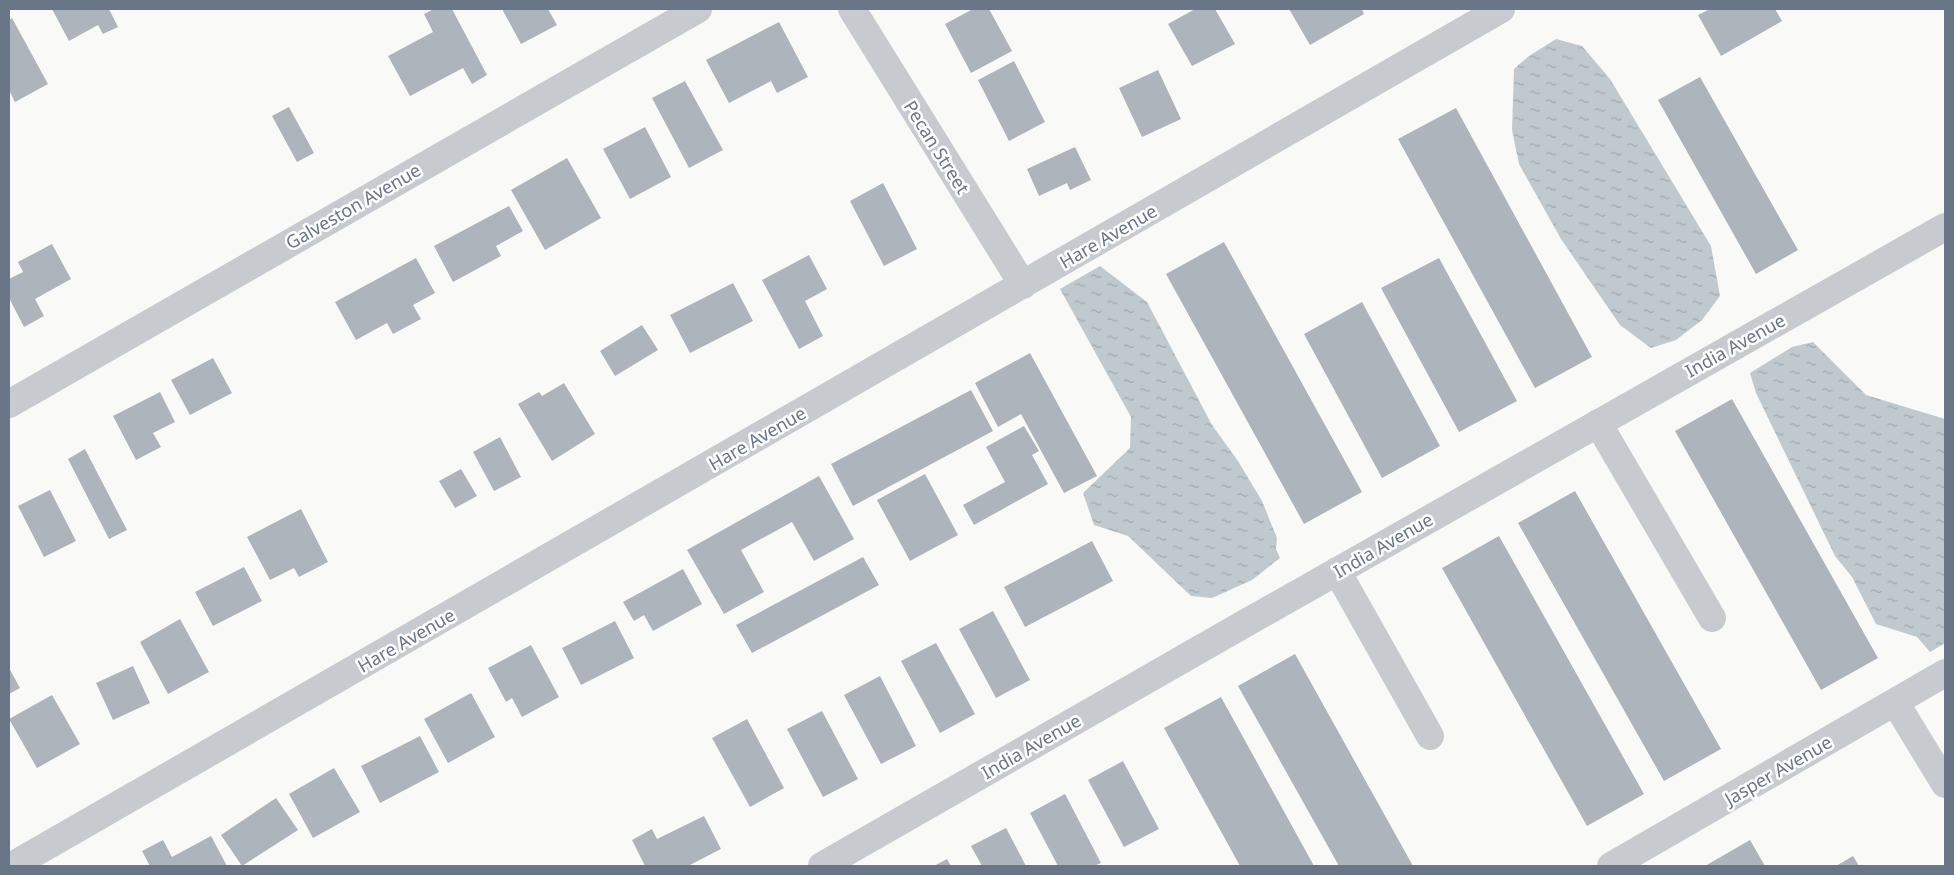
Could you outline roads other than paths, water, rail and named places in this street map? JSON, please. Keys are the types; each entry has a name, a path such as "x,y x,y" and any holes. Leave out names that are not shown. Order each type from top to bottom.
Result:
{"street":[{"name":"Galveston Avenue","path":"9,404 698,9"},
{"name":"Pecan Street","path":"852,9 1023,285"},
{"name":"Hare Avenue","path":"12,866 1500,9"},
{"name":"India Avenue","path":"822,866 1336,571 1945,226"},
{"path":"1598,423 1712,618"},
{"path":"1336,571 1430,736"},
{"name":"Jasper Avenue","path":"1611,866 1945,673"},
{"path":"1895,702 1945,784"}],"water":[{"path":"1556,39 1582,46 1610,79 1711,246 1720,296 1702,320 1676,340 1651,348 1620,325 1561,239 1519,164 1512,130 1514,69 1529,56"},
{"path":"1100,266 1147,302 1212,425 1238,461 1262,501 1277,538 1276,549 1280,558 1252,580 1212,598 1191,596 1128,536 1094,525 1083,493 1130,448 1131,417 1060,289"},
{"path":"1813,342 1866,395 1945,419 1945,643 1930,652 1917,637 1876,624 1852,577 1835,556 1756,393 1750,373 1792,347"}]}
